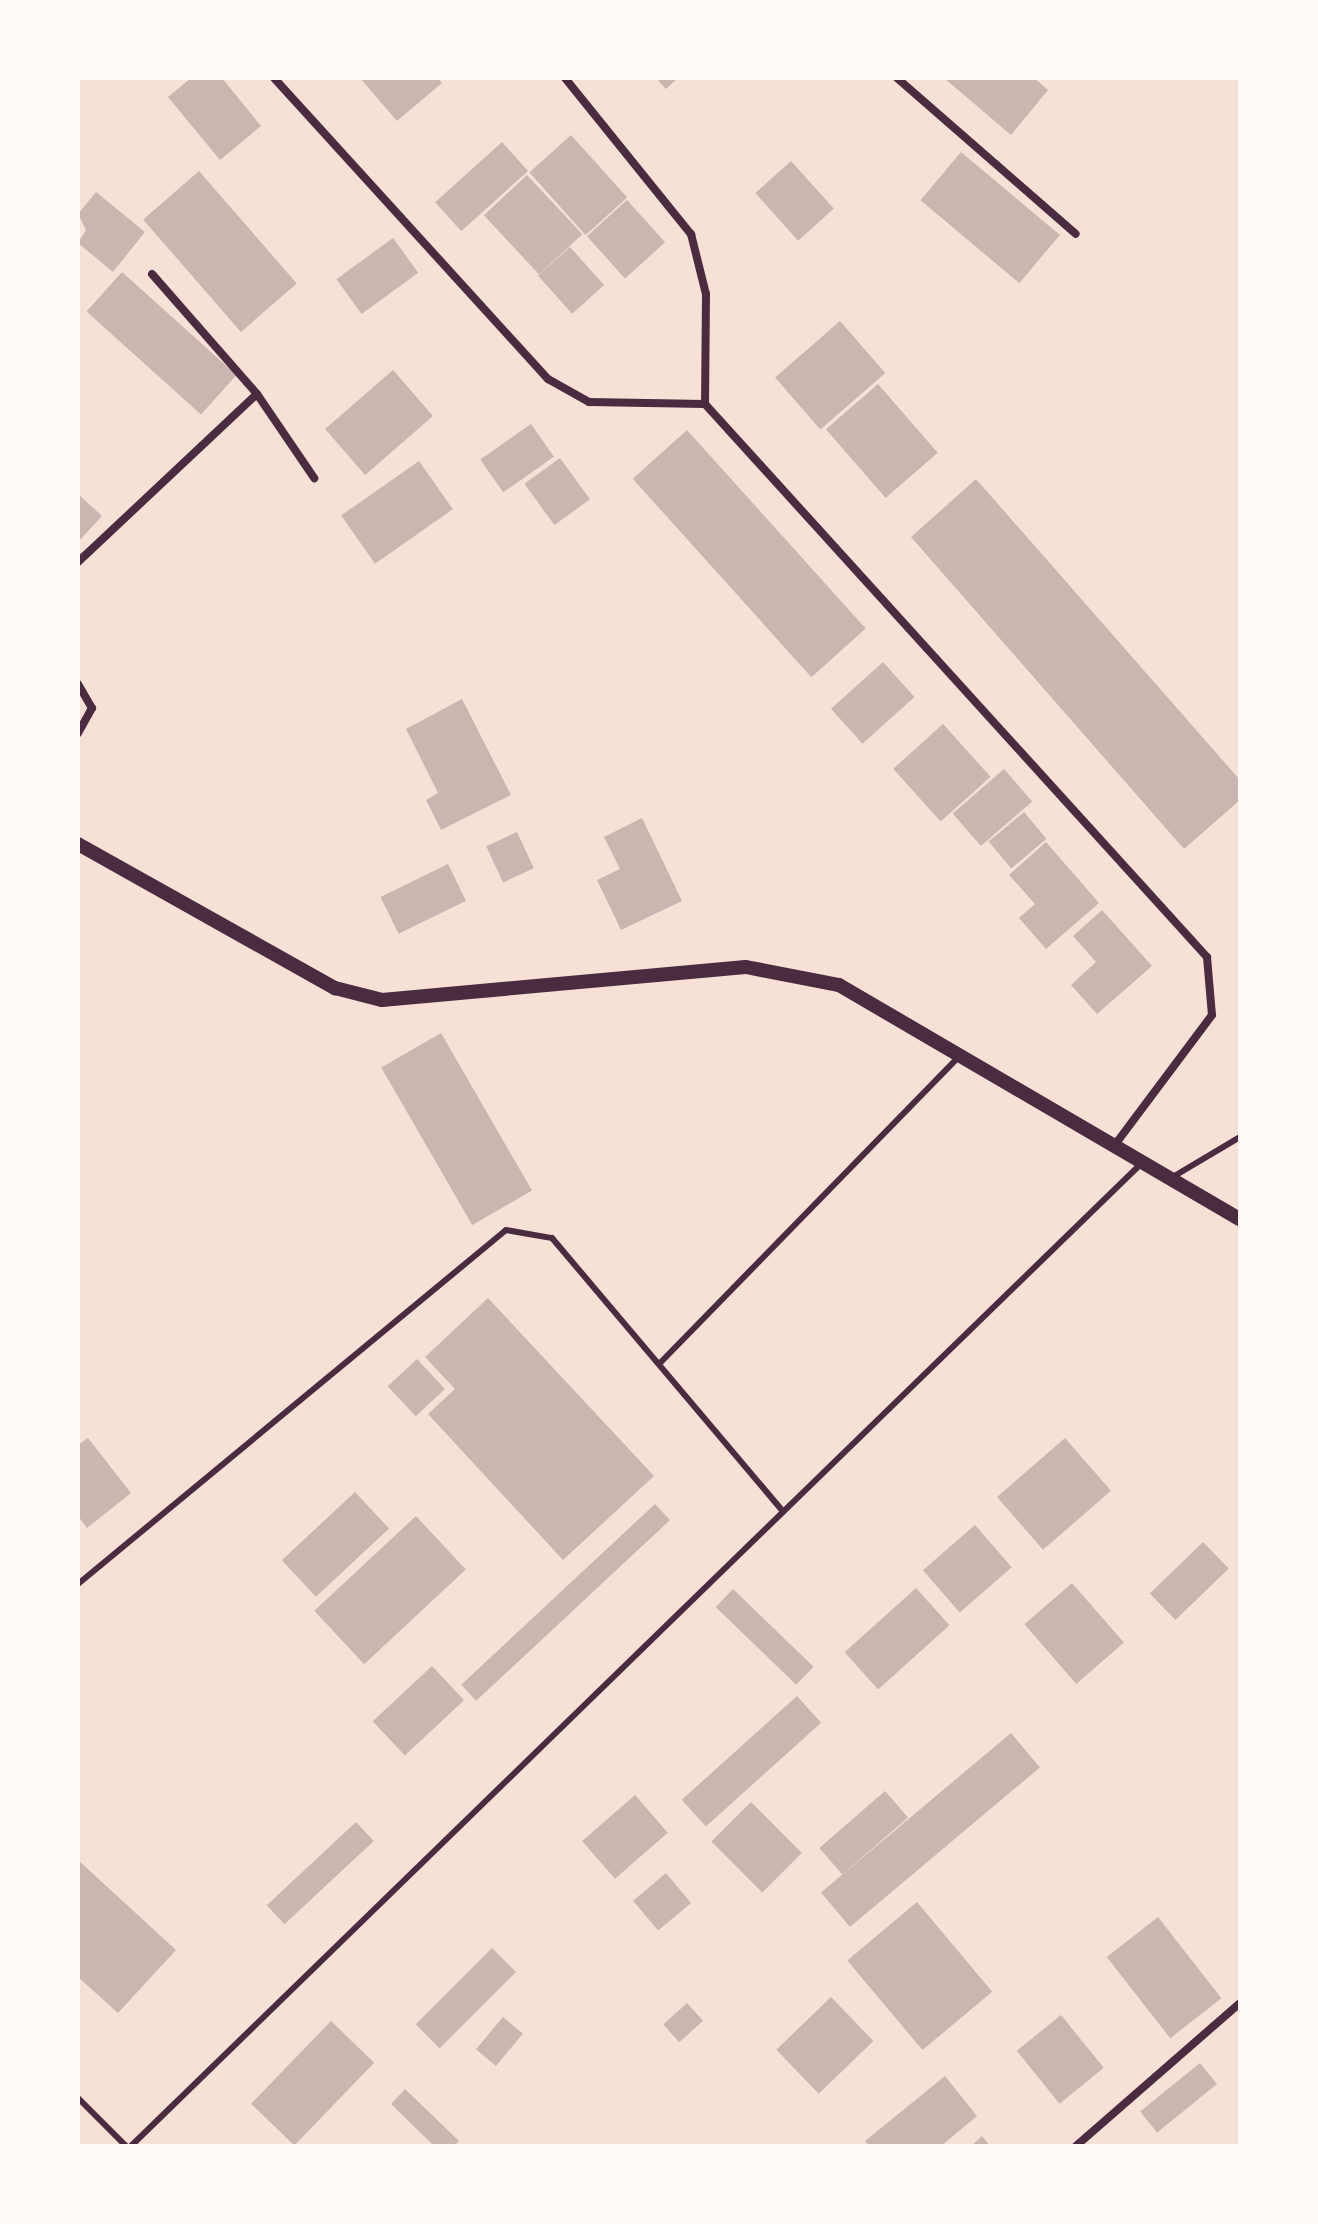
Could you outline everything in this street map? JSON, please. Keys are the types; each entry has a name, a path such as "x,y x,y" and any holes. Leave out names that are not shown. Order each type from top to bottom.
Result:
{"street":[{"path":"274,78 548,379 589,402 705,404"},
{"path":"565,78 691,234 706,294 705,404 1207,957 1212,1015 1113,1147"},
{"path":"897,78 1076,234"},
{"path":"152,274 257,394 314,478"},
{"path":"78,562 257,394"},
{"path":"78,684 92,708 78,733"},
{"path":"78,844 335,988 382,1000 746,967 839,985 1240,1219"},
{"path":"1076,2146 1240,2003"}],"lane":[{"path":"661,1362 960,1056"},
{"path":"1170,1179 1240,1137"},
{"path":"78,2098 128,2146 1142,1163"},
{"path":"78,1584 506,1230 552,1238 661,1362 783,1511"}],"building":[{"path":"191,78 222,78 261,126 220,160 168,97"},
{"path":"360,78 438,78 442,83 397,121"},
{"path":"656,78 678,78 666,89"},
{"path":"944,78 1034,78 1048,90 1011,135"},
{"path":"571,135 627,197 586,235 529,172"},
{"path":"502,142 528,171 461,231 435,202"},
{"path":"961,152 1060,235 1019,283 921,200"},
{"path":"791,161 834,209 798,241 755,193"},
{"path":"199,171 297,283 241,332 143,220"},
{"path":"527,175 582,234 539,274 484,215"},
{"path":"96,192 145,232 113,272 78,243 86,230 78,214"},
{"path":"627,200 665,242 625,278 587,236"},
{"path":"393,238 418,273 362,314 336,279"},
{"path":"570,247 604,285 572,314 538,276"},
{"path":"122,272 236,375 201,414 87,311"},
{"path":"840,321 885,373 820,429 775,377"},
{"path":"393,370 433,416 365,475 325,429"},
{"path":"878,384 938,453 886,498 826,429"},
{"path":"531,424 554,457 503,492 480,460"},
{"path":"687,430 866,628 811,677 633,479"},
{"path":"560,458 590,499 554,525 524,484"},
{"path":"419,461 453,509 375,564 341,515"},
{"path":"976,479 1240,780 1240,800 1184,849 911,537"},
{"path":"78,494 102,516 78,542"},
{"path":"883,662 914,697 862,744 831,709"},
{"path":"462,699 511,795 441,830 426,800 438,793 406,729"},
{"path":"943,724 991,777 941,822 893,769"},
{"path":"1004,769 1032,801 981,846 953,814"},
{"path":"1024,812 1046,839 1011,868 989,842"},
{"path":"642,818 682,901 621,930 597,880 620,869 604,837"},
{"path":"517,832 534,868 503,883 486,846"},
{"path":"1046,842 1099,903 1046,949 1019,918 1035,904 1009,875"},
{"path":"448,864 466,901 399,934 381,897"},
{"path":"1102,910 1152,966 1097,1014 1071,985 1096,962 1073,936"},
{"path":"441,1033 532,1191 472,1225 381,1068"},
{"path":"488,1298 654,1476 563,1560 428,1414 455,1389 425,1357"},
{"path":"417,1359 445,1389 416,1416 388,1386"},
{"path":"88,1438 131,1493 87,1528 78,1516 78,1445"},
{"path":"1065,1438 1111,1491 1043,1550 997,1497"},
{"path":"355,1492 389,1529 316,1597 282,1560"},
{"path":"655,1504 670,1520 476,1701 461,1685"},
{"path":"416,1516 466,1569 364,1664 314,1611"},
{"path":"975,1525 1012,1567 960,1613 923,1570"},
{"path":"1203,1542 1229,1569 1175,1620 1150,1593"},
{"path":"1072,1583 1124,1643 1076,1684 1024,1624"},
{"path":"916,1588 949,1625 878,1689 845,1652"},
{"path":"733,1589 814,1667 796,1685 716,1607"},
{"path":"432,1666 464,1700 405,1756 373,1721"},
{"path":"797,1696 821,1723 706,1826 682,1800"},
{"path":"1011,1733 1040,1767 850,1927 821,1892"},
{"path":"885,1791 908,1817 842,1874 819,1848"},
{"path":"635,1795 668,1833 615,1879 582,1841"},
{"path":"751,1802 802,1853 762,1893 711,1842"},
{"path":"356,1822 374,1841 285,1924 267,1905"},
{"path":"78,1860 176,1950 118,2013 78,1977"},
{"path":"666,1873 691,1903 658,1931 633,1901"},
{"path":"917,1902 992,1992 922,2050 847,1960"},
{"path":"1158,1917 1221,1998 1170,2038 1107,1957"},
{"path":"492,1948 516,1972 440,2048 416,2024"},
{"path":"831,1997 873,2041 819,2094 776,2050"},
{"path":"687,2003 703,2021 679,2042 663,2024"},
{"path":"1061,2015 1104,2068 1059,2104 1017,2051"},
{"path":"503,2017 523,2034 496,2066 476,2049"},
{"path":"331,2021 374,2063 294,2145 251,2104"},
{"path":"1200,2063 1217,2084 1157,2132 1140,2111"},
{"path":"945,2076 977,2116 941,2146 869,2146 865,2141"},
{"path":"405,2089 459,2141 454,2146 434,2146 391,2104"},
{"path":"982,2136 990,2146 971,2146"}]}
